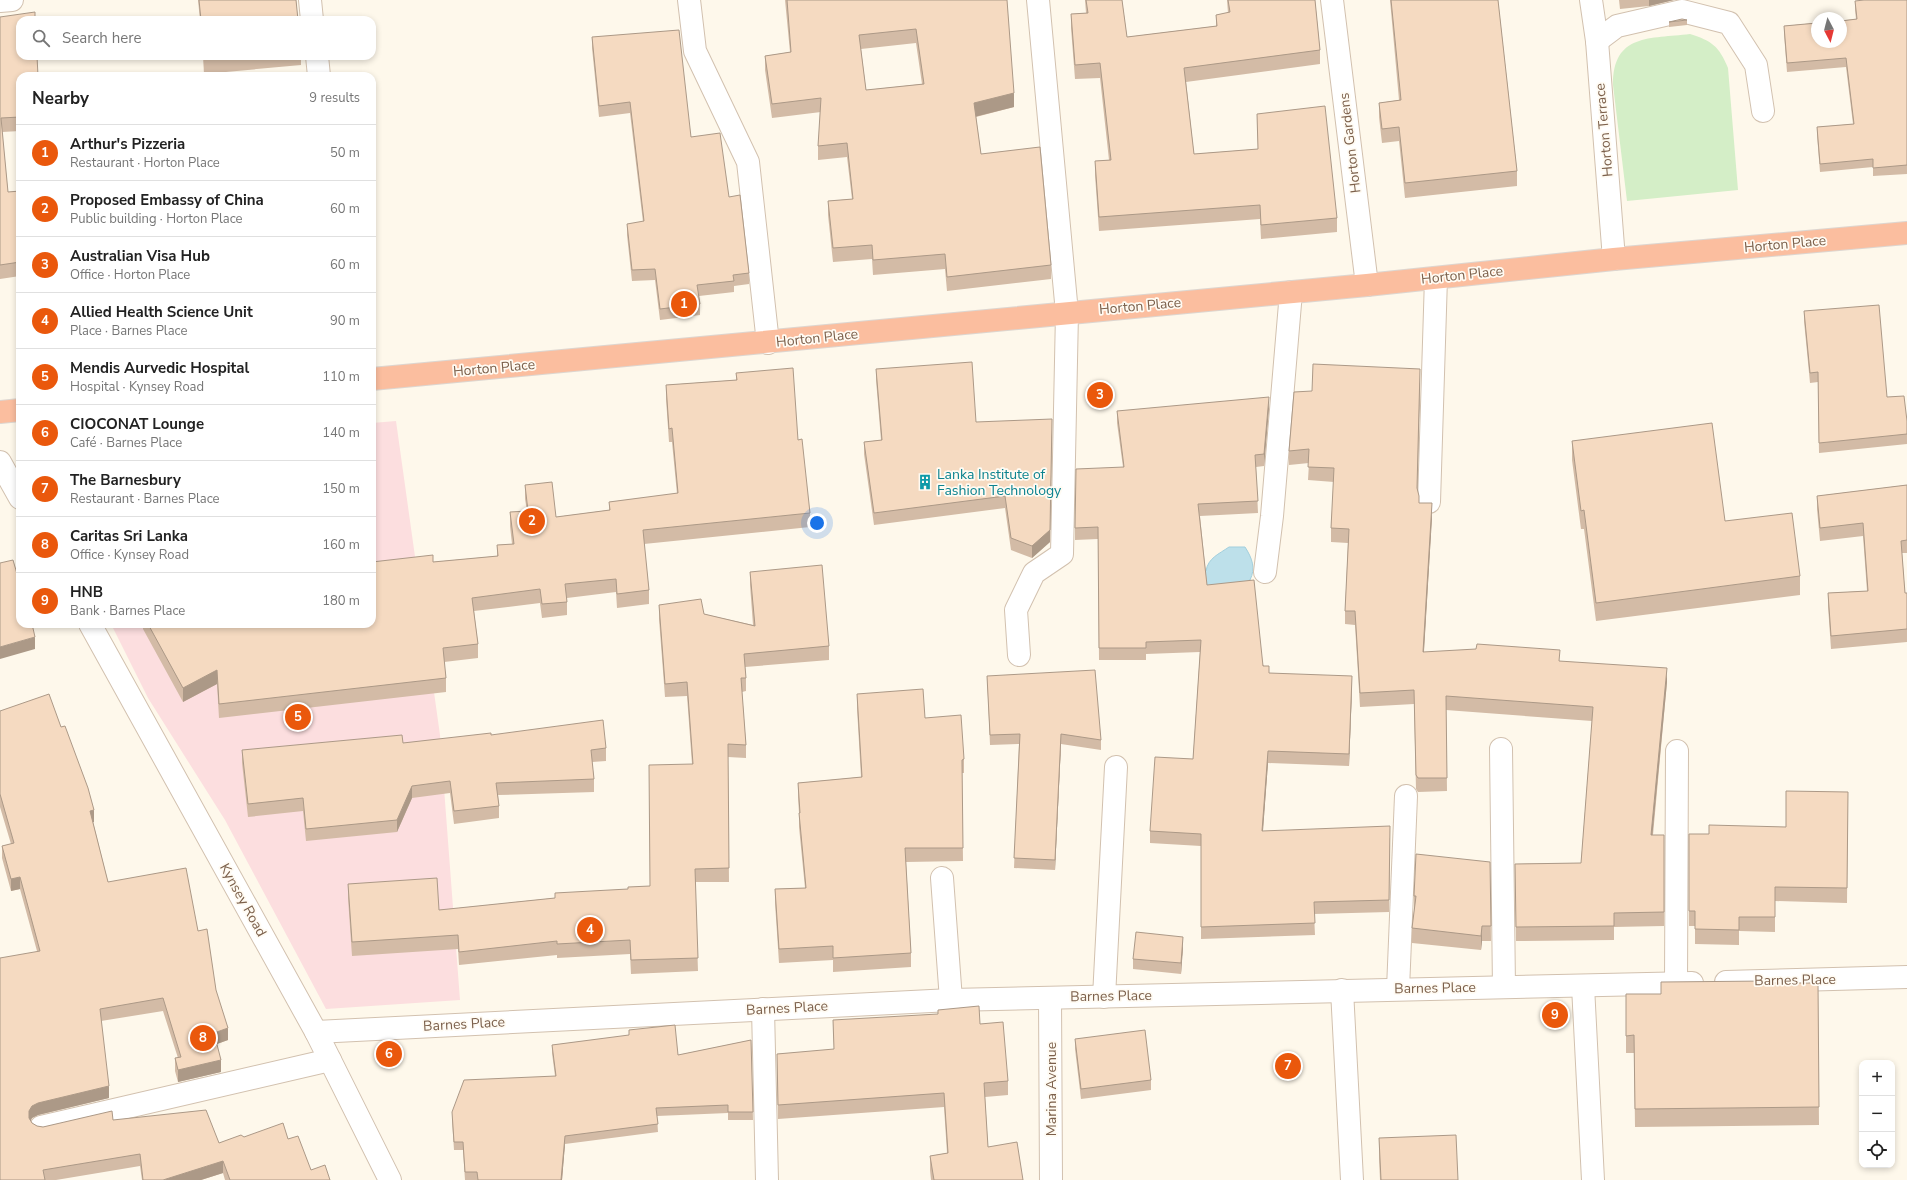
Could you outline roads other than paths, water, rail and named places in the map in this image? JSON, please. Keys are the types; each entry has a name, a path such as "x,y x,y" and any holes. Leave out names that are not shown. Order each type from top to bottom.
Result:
{"highway":[{"name":"Horton Place","path":"376,379 768,343 1367,285 1614,259 1907,233"},
{"path":"0,412 16,410"}],"street":[{"path":"0,1 12,0"},
{"path":"310,0 312,16"},
{"path":"689,0 695,51 748,162 768,343"},
{"path":"1019,655 1016,610 1034,573 1062,554 1067,313 1038,0"},
{"name":"Horton Gardens","path":"1332,0 1367,285"},
{"name":"Horton Terrace","path":"1592,0 1614,259"},
{"path":"1596,41 1617,26 1682,11 1729,23 1756,65 1763,111"},
{"path":"317,60 319,72"},
{"path":"1429,502 1436,278"},
{"path":"1265,572 1272,516 1291,292"},
{"path":"0,462 16,491"},
{"name":"Kynsey Road","path":"92,628 316,1032 390,1180"},
{"path":"1501,749 1504,987"},
{"path":"1676,983 1677,751"},
{"path":"1104,997 1116,767"},
{"path":"1398,989 1406,796"},
{"path":"942,878 950,1000"},
{"name":"Barnes Place","path":"316,1032 950,1000 1342,990 1583,986 1907,977"},
{"path":"1583,986 1593,1180"},
{"path":"1342,990 1352,1180"},
{"name":"Marina Avenue","path":"1050,998 1051,1180"},
{"path":"763,1009 767,1180"},
{"path":"41,1127 330,1060"}],"water":[{"path":"1229,547 1245,547 1250,555 1253,571 1250,580 1240,584 1225,596 1174,577 1206,571 1209,563 1218,554"}],"place":[{"name":"Arthur's Pizzeria","path":"684,304"},
{"name":"Australian Visa Hub","path":"1100,395"},
{"name":"Lanka Institute of Fashion Technology","path":"925,482"},
{"name":"Proposed Embassy of China","path":"532,521"},
{"name":"Mendis Aurvedic Hospital","path":"298,717"},
{"name":"Allied Health Science Unit","path":"590,930"},
{"name":"HNB","path":"1555,1015"},
{"name":"Caritas Sri Lanka","path":"203,1038"},
{"name":"CIOCONAT Lounge","path":"389,1054"},
{"name":"The Barnesbury","path":"1288,1066"}]}
